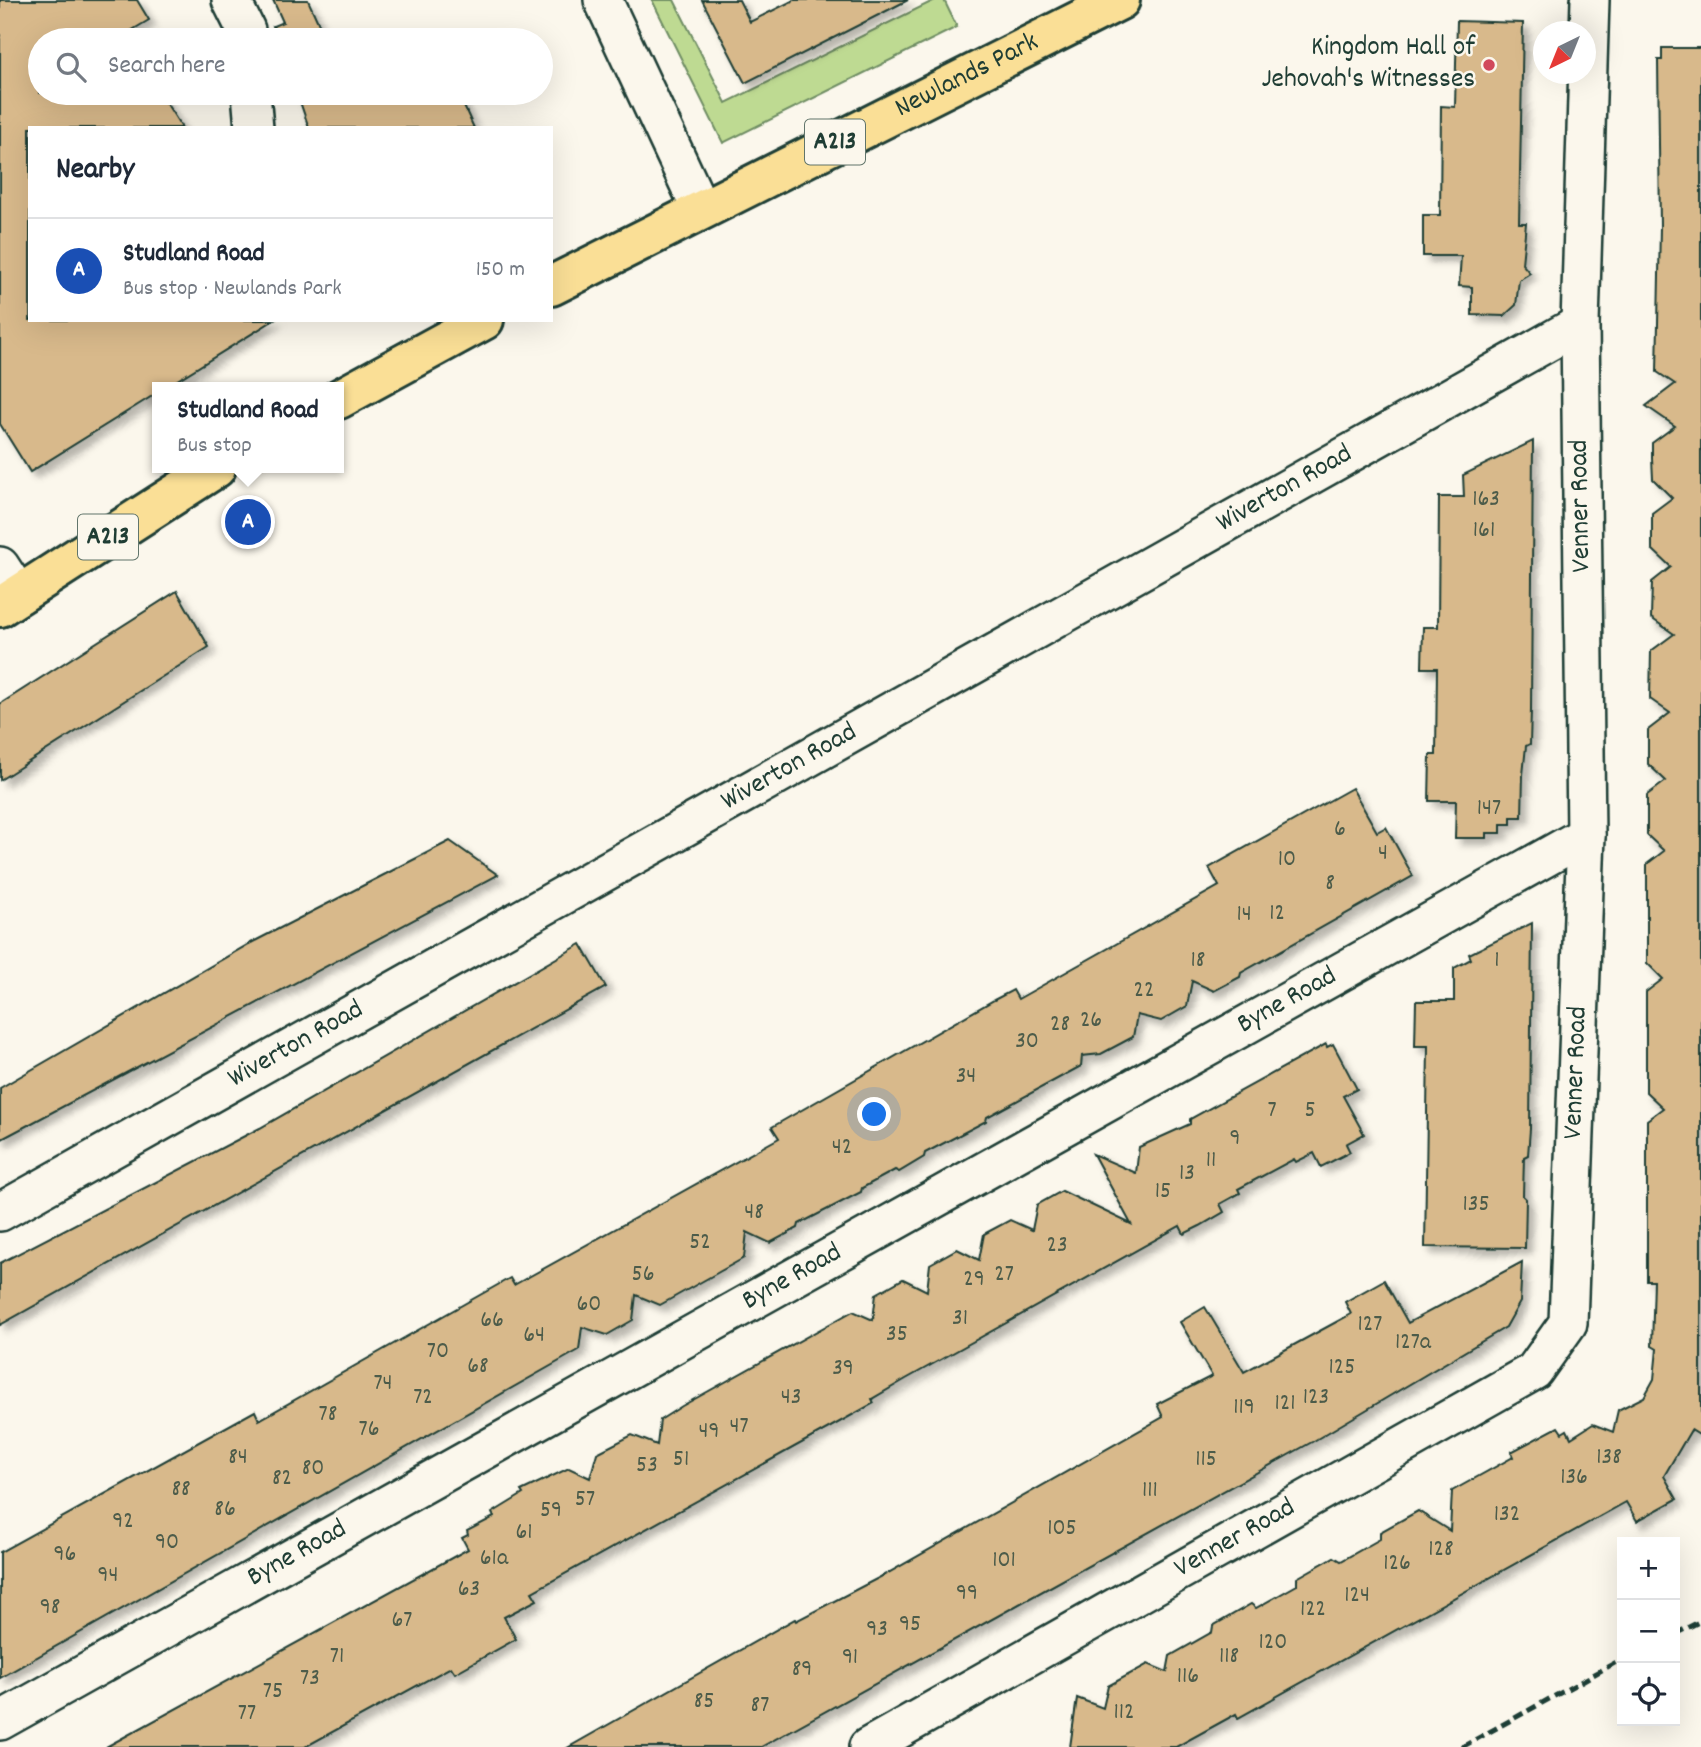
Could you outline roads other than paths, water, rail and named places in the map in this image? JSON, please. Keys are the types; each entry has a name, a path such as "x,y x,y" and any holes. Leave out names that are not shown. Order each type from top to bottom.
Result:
{"main road":[{"name":"Newlands Park","path":"553,285 1120,0"},
{"path":"344,396 440,330 475,322"},
{"name":"A213","path":"6,589 207,473"}],"street":[{"path":"231,0 245,28"},
{"path":"603,0 701,210"},
{"name":"Venner Road","path":"868,1747 1534,1371 1568,1322 1586,835 1580,324 1590,0"},
{"path":"252,105 254,126"},
{"name":"Wiverton Road","path":"0,1212 1580,324"},
{"name":"Byne Road","path":"0,1721 1586,835"}],"railway":[{"path":"1680,1632 1701,1621"},
{"path":"1462,1747 1617,1662"}],"place":[{"name":"Kingdom Hall of Jehovah's Witnesses","path":"1489,65"},
{"name":"Studland Road","path":"248,522"}]}
